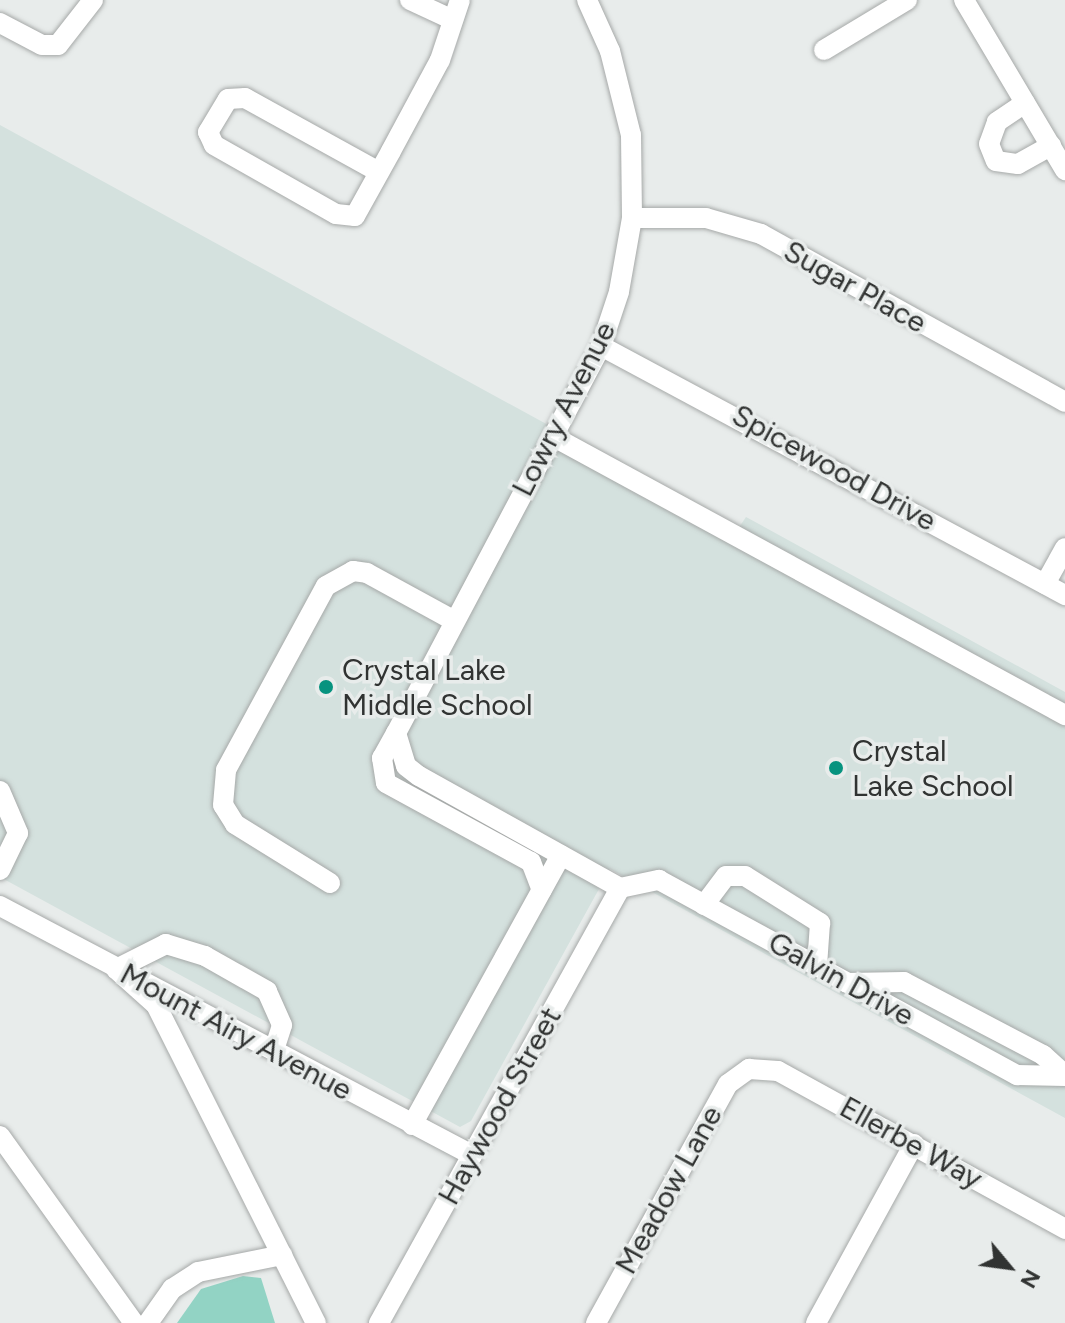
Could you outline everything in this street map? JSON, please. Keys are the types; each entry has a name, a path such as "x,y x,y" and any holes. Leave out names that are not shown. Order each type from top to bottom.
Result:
{"street":[{"path":"0,23 58,45 93,0"},
{"path":"410,0 453,20"},
{"path":"379,172 245,98 228,99 208,132 214,145 336,214 355,216 379,172 440,60 460,0"},
{"name":"Lowry Avenue","path":"542,890 531,862 386,783 382,758 397,741 453,620 601,346 632,218 627,109 587,0"},
{"path":"824,50 907,0"},
{"path":"964,0 1065,170"},
{"path":"1025,103 997,122 989,144 996,161 1018,164 1051,146"},
{"name":"Sugar Place","path":"632,218 706,218 761,234 1065,402"},
{"name":"Spicewood Drive","path":"601,346 1065,595"},
{"path":"554,437 1065,715"},
{"path":"1045,584 1065,548"},
{"path":"330,883 235,824 223,805 226,770 326,586 353,571 367,573 453,620"},
{"path":"397,741 419,776 620,888"},
{"path":"0,791 18,833 0,870"},
{"path":"412,1125 561,855"},
{"path":"704,905 726,876 745,876 820,923 817,966"},
{"name":"Galvin Drive","path":"620,888 639,879 659,880 1017,1075 1065,1076"},
{"name":"Haywood Street","path":"379,1323 620,888"},
{"name":"Mount Airy Avenue","path":"0,906 472,1155"},
{"path":"274,1050 282,1025 267,991 205,956 166,944 116,969 156,1005 316,1323"},
{"path":"847,983 904,982 1043,1055 1065,1076"},
{"name":"Ellerbe Way","path":"753,1069 778,1071 1065,1229"},
{"name":"Meadow Lane","path":"596,1323 728,1084 753,1069"},
{"path":"2,1144 134,1323"},
{"path":"816,1323 914,1144"},
{"path":"148,1323 172,1289 198,1272 282,1255"}],"shaded area":[{"name":"Crystal Lake Middle School","path":"0,125 738,529 746,517 1065,692 1065,1118 610,869 471,1121 460,1127 0,877"}],"green space":[{"path":"243,1276 261,1278 275,1323 177,1323 201,1289"}],"place":[{"name":"Crystal Lake Middle School","path":"326,687"},
{"name":"Crystal Lake School","path":"836,768"}]}
